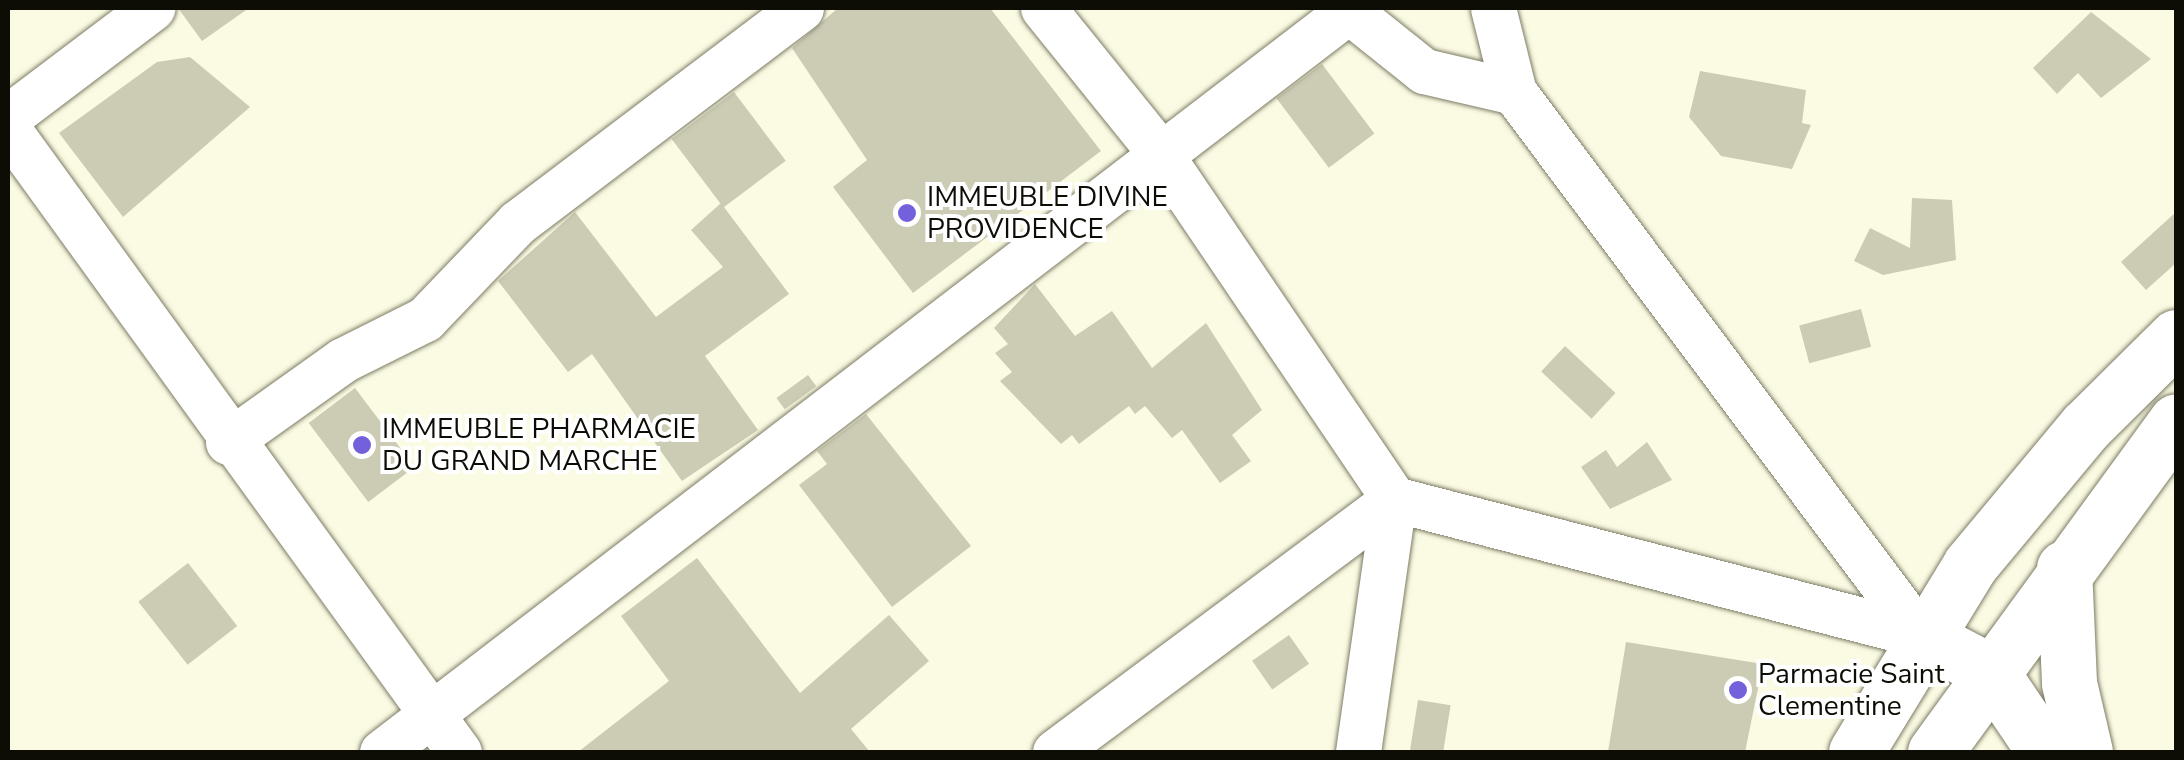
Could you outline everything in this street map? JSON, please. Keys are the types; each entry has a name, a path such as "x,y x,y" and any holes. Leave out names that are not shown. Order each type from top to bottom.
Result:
{"main road":[{"path":"1856,752 1920,635 2085,427 2176,337"},
{"path":"1956,742 1991,672 2064,568 2176,422"},
{"path":"2064,568 2068,683 2085,752"},
{"path":"1920,635 1991,672 2045,752"},
{"path":"1920,635 1956,742"}],"street":[{"path":"8,117 152,8"},
{"path":"228,442 343,360 425,318 517,223 801,8"},
{"path":"1043,8 1159,152 1394,499 1920,635"},
{"path":"1492,8 1514,92 1920,635"},
{"path":"382,752 1346,10 1424,72 1514,92"},
{"path":"8,128 228,442 459,752"},
{"path":"1055,752 1394,499"},
{"path":"1358,752 1394,499"}],"building":[{"path":"178,8 249,8 202,41"},
{"path":"838,8 990,8 1101,151 913,293 833,187 867,160 792,48"},
{"path":"2091,12 2151,59 2101,98 2078,73 2057,94 2033,68"},
{"path":"190,57 250,107 123,217 59,133 157,62"},
{"path":"1322,64 1374,133 1329,168 1276,98"},
{"path":"1700,71 1806,90 1802,123 1811,125 1792,169 1721,156 1689,117"},
{"path":"734,92 786,161 723,208 672,139"},
{"path":"1912,198 1952,200 1956,260 1883,275 1854,261 1870,228 1910,248"},
{"path":"721,203 789,294 705,356 758,430 682,481 592,354 568,372 498,281 575,212 656,317 723,267 691,230"},
{"path":"2176,212 2176,263 2146,290 2121,262"},
{"path":"1035,284 1075,336 1112,311 1152,368 1206,323 1262,410 1232,435 1251,461 1220,483 1182,430 1172,438 1145,406 1135,414 1129,406 1079,444 1072,435 1061,444 1000,381 1012,372 995,353 1008,344 994,328"},
{"path":"1861,309 1871,347 1809,363 1799,326"},
{"path":"1565,346 1615,393 1592,419 1541,372"},
{"path":"808,375 816,386 785,409 776,398"},
{"name":"IMMEUBLE PHARMACIE DU GRAND MARCHE","path":"355,388 415,467 368,502 309,423"},
{"path":"866,414 971,546 892,607 799,485 827,464 817,451"},
{"path":"1647,442 1672,480 1610,509 1581,467 1606,450 1617,467"},
{"path":"697,558 800,693 889,615 929,661 851,729 870,752 578,752 669,681 621,616"},
{"path":"188,563 237,626 188,665 138,602"},
{"path":"1289,635 1309,664 1272,689 1252,661"},
{"path":"1626,642 1763,664 1745,752 1608,752"},
{"path":"1418,700 1451,705 1443,752 1410,750"}],"place":[{"name":"IMMEUBLE DIVINE PROVIDENCE","path":"907,213"},
{"name":"IMMEUBLE PHARMACIE DU GRAND MARCHE","path":"362,445"},
{"name":"Parmacie Saint Clementine","path":"1738,690"}]}
